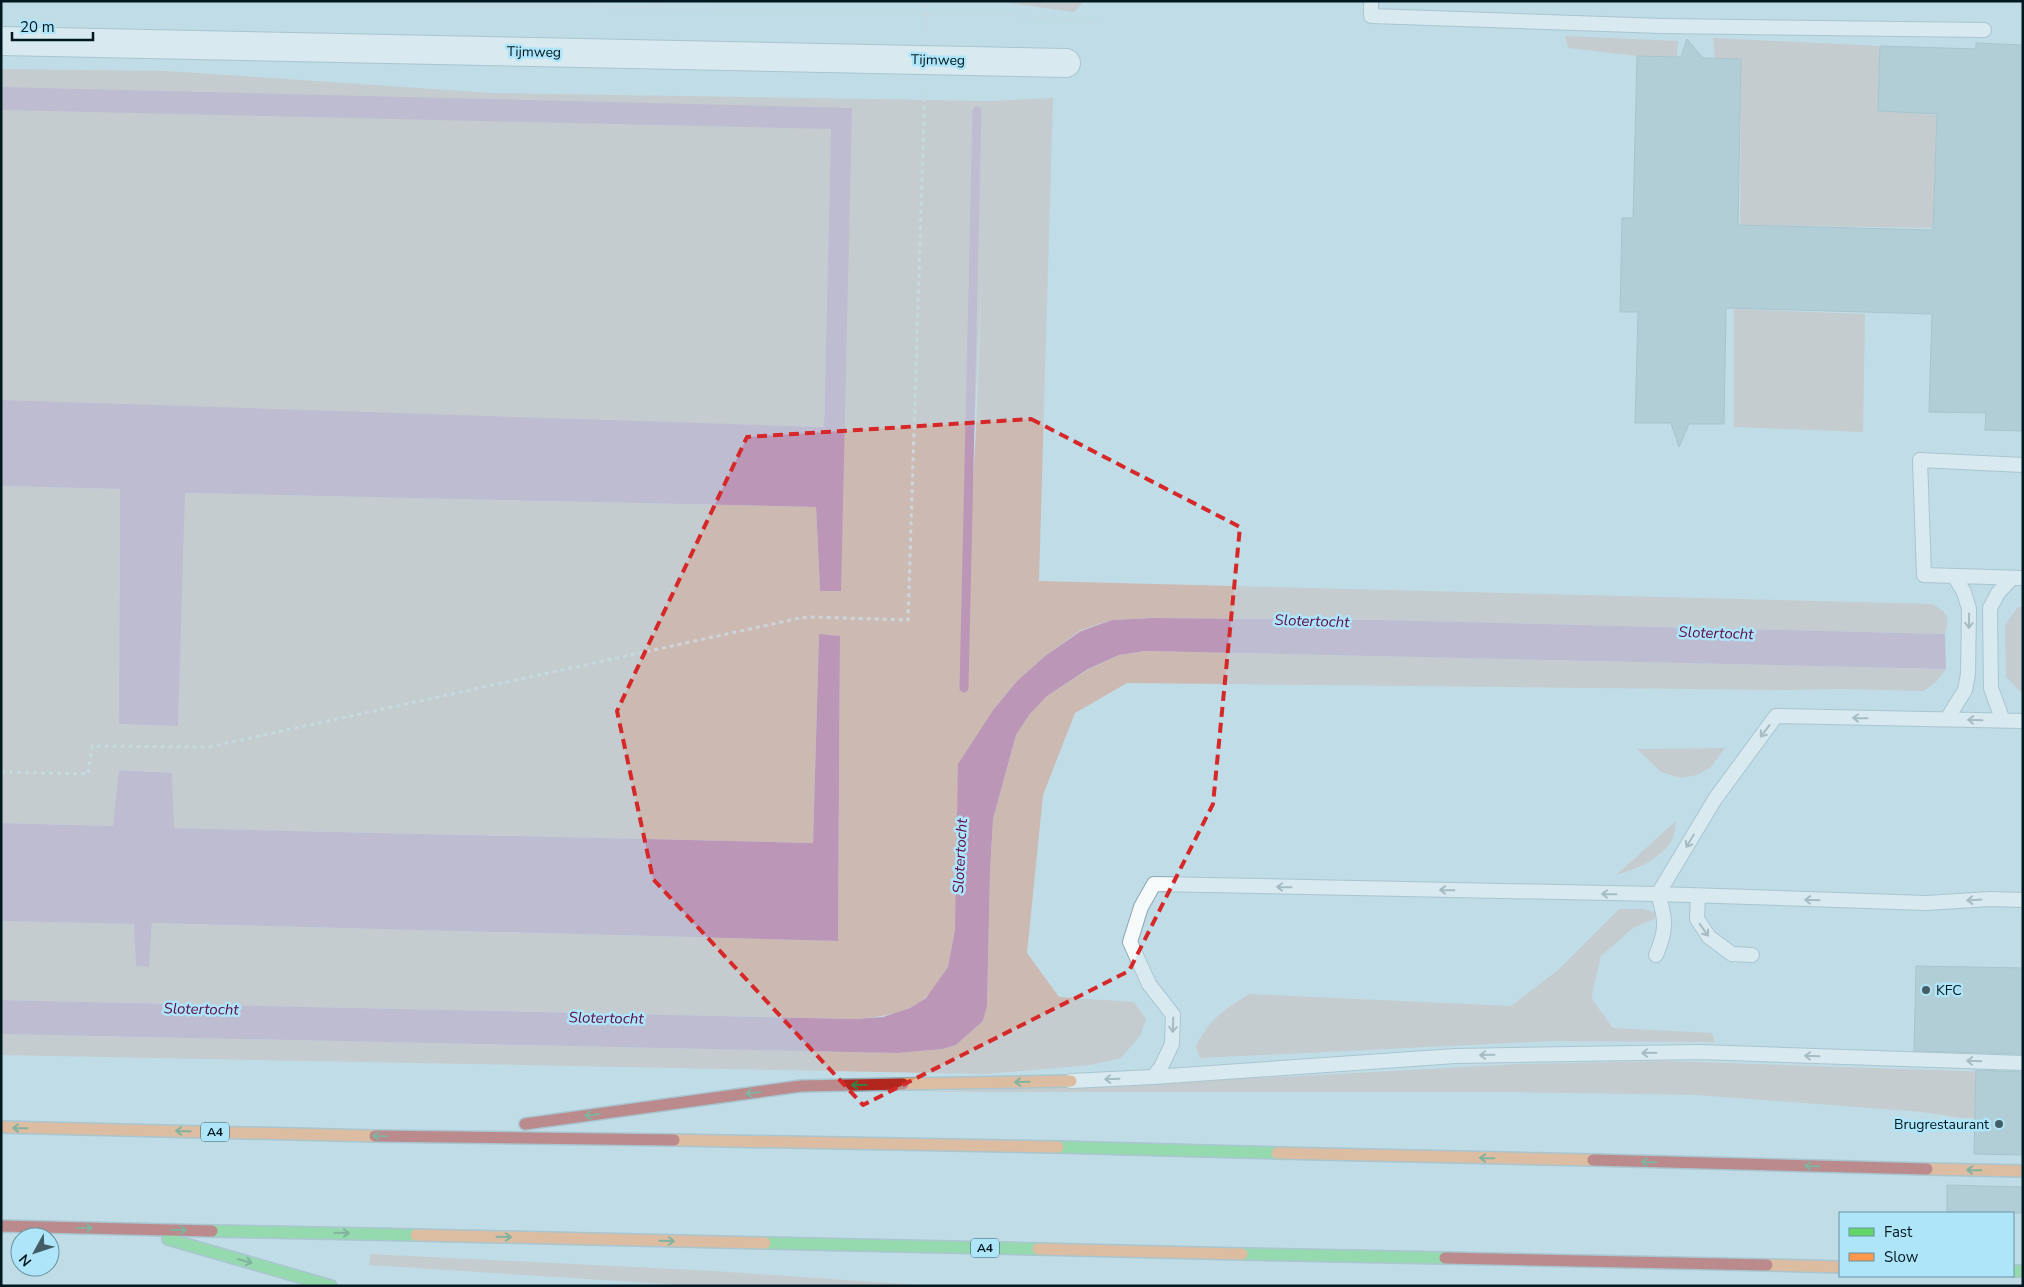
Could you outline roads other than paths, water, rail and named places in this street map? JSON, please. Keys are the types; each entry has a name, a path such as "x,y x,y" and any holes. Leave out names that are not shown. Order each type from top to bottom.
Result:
{"highway":[{"name":"A4","path":"429,1137 801,1086 1070,1081"},
{"name":"A4","path":"1,1127 429,1137 808,1141 2023,1171"},
{"name":"A4","path":"1,1226 1839,1267"},
{"name":"A4","path":"130,1229 331,1286"}],"street":[{"name":"Tijmweg","path":"1,41 1066,63"}],"lane":[{"path":"1371,1 1371,16 1662,26 1984,30"},
{"path":"2017,578 1924,575 1920,460 2023,465"},
{"path":"1947,719 1965,690 1968,674 1969,609 1964,592 1954,576"},
{"path":"2003,721 1991,688 1990,608 1998,593 2017,578"},
{"path":"1656,955 1665,928 1664,912 1658,894 1715,799 1776,716 2023,721"},
{"path":"1153,1078 1161,1067 1172,1044 1173,1015 1149,984 1130,942 1141,907 1154,884 1658,894 1926,903 1990,899 2023,900"},
{"path":"1698,896 1697,919 1708,937 1732,954 1752,955"},
{"name":"A4","path":"1070,1081 1153,1078 1455,1056 1700,1052 2023,1063"}],"water":[{"path":"1,87 852,108 841,591 820,591 816,507 185,493 178,726 119,724 120,489 1,486 1,400 824,427 831,129 1,110"},
{"name":"Slotertocht","path":"1152,618 1381,620 1945,634 1946,669 1145,651 1119,655 1088,669 1047,696 1029,715 1016,735 993,819 987,1006 983,1021 956,1045 943,1049 897,1053 1,1034 1,1000 854,1019 883,1017 910,1008 926,998 948,967 955,929 958,764 994,709 1017,681 1045,656 1081,631 1112,620"},
{"path":"819,634 840,636 838,941 152,923 149,967 136,966 134,924 1,921 1,823 113,826 119,770 172,773 174,828 813,843"}],"waterway":[{"path":"964,688 977,111"}],"place":[{"name":"KFC","path":"1926,990"},
{"name":"Brugrestaurant","path":"1999,1124"}]}
